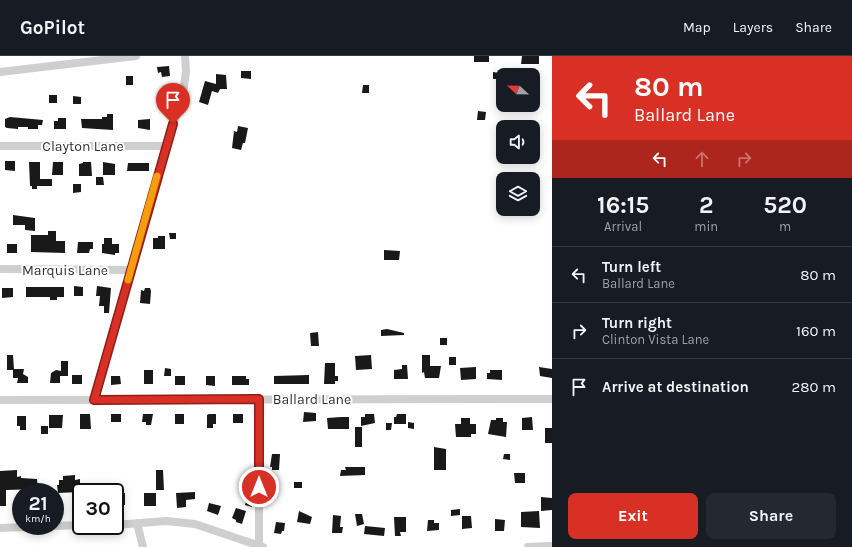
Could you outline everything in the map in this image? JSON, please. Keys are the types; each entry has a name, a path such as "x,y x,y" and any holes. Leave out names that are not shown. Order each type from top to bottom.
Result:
{"street":[{"path":"0,72 89,59 136,56"},
{"path":"94,400 184,87 186,71 185,56"},
{"name":"Clayton Lane","path":"0,146 166,146"},
{"name":"Marquis Lane","path":"0,269 131,270"},
{"path":"124,524 166,521 195,524 260,547 259,399"},
{"name":"Ballard Lane","path":"0,400 552,399"},
{"path":"137,523 143,547"},
{"path":"0,528 12,528"},
{"path":"528,547 552,546"}],"building":[{"path":"474,56 489,56 489,62 474,62"},
{"path":"522,56 539,56 539,64 521,64"},
{"path":"169,66 170,76 162,77 161,72 158,73 157,67"},
{"path":"241,71 251,71 251,79 241,78"},
{"path":"493,72 496,72 496,79 493,79"},
{"path":"216,74 226,75 227,89 220,89 218,93 212,91 208,105 199,102 205,81 216,84"},
{"path":"126,76 133,76 133,85 126,85"},
{"path":"363,85 369,85 369,93 362,93"},
{"path":"49,95 57,95 57,103 49,103"},
{"path":"73,96 81,97 81,104 73,104"},
{"path":"478,111 486,112 485,120 477,120"},
{"path":"107,114 113,114 113,130 82,128 81,119 102,119 102,117 107,117"},
{"path":"10,117 43,120 42,125 38,125 38,129 28,129 28,127 18,127 18,129 7,128 5,127 5,119"},
{"path":"58,118 66,118 66,129 54,129 54,121 58,121"},
{"path":"150,119 150,130 138,128 138,120"},
{"path":"238,126 248,128 245,143 243,143 241,150 232,148 234,131 237,132"},
{"path":"5,161 15,161 15,171 5,170"},
{"path":"29,162 40,162 40,179 52,179 52,186 37,186 37,189 32,189 32,186 30,186"},
{"path":"53,162 63,162 63,175 52,175"},
{"path":"83,162 91,162 92,176 79,176 79,164"},
{"path":"103,162 115,164 115,175 103,175"},
{"path":"128,163 149,163 149,171 127,171"},
{"path":"96,177 103,177 104,185 96,185"},
{"path":"73,184 81,184 81,192 73,193"},
{"path":"13,215 35,218 35,231 25,230 25,225 13,225"},
{"path":"48,231 56,231 56,241 65,241 65,253 31,252 31,235 48,235"},
{"path":"169,233 176,233 176,239 170,239"},
{"path":"158,236 165,236 165,249 153,249 153,238 158,238"},
{"path":"104,238 112,238 112,244 119,244 119,253 115,253 115,255 102,253"},
{"path":"78,242 93,242 93,249 90,249 89,253 77,253"},
{"path":"7,244 17,244 17,253 7,253"},
{"path":"384,250 400,251 399,260 384,260"},
{"path":"74,286 83,287 83,296 74,296"},
{"path":"97,286 111,288 109,313 104,313 104,306 99,306 100,296 96,296"},
{"path":"26,287 64,287 64,297 57,297 57,300 50,300 50,297 26,297"},
{"path":"2,288 13,288 13,297 2,298"},
{"path":"145,288 150,288 151,291 150,304 140,303 141,290 144,291"},
{"path":"387,329 404,333 404,335 381,336 381,330"},
{"path":"318,332 319,346 311,346 310,333"},
{"path":"440,338 447,338 447,345 440,345"},
{"path":"7,355 13,355 14,369 24,369 23,374 28,377 28,383 17,383 18,378 13,378 13,370 7,370"},
{"path":"371,355 372,369 356,370 355,356"},
{"path":"422,355 430,355 430,366 441,366 439,378 425,378 424,372 422,373"},
{"path":"449,357 456,357 456,365 449,365"},
{"path":"61,361 68,361 68,376 60,376 60,383 50,383 51,373 56,370 61,371"},
{"path":"325,363 335,363 335,376 338,376 338,381 335,381 335,384 324,384"},
{"path":"402,365 407,365 408,379 394,379 394,370 402,369"},
{"path":"476,367 476,379 461,380 460,368"},
{"path":"539,367 552,369 552,378 540,376"},
{"path":"165,368 171,369 171,376 164,376"},
{"path":"144,370 153,370 153,384 144,384"},
{"path":"490,370 502,370 502,380 487,379 487,373 490,373"},
{"path":"72,375 82,375 82,384 72,384"},
{"path":"309,375 309,384 274,384 274,376"},
{"path":"111,376 120,376 121,384 111,385"},
{"path":"175,376 185,376 185,385 175,385"},
{"path":"206,376 215,376 215,386 206,385"},
{"path":"232,376 246,376 246,379 249,379 249,385 232,385"},
{"path":"304,412 316,413 316,421 303,422"},
{"path":"80,414 90,414 91,429 80,429"},
{"path":"111,414 121,414 121,422 111,422"},
{"path":"143,414 153,414 151,425 146,425 146,422 142,422"},
{"path":"175,414 184,414 184,424 175,424"},
{"path":"216,414 216,424 213,424 213,428 207,428 207,415"},
{"path":"233,414 243,414 243,423 233,423"},
{"path":"365,414 374,414 375,423 361,426 361,417 365,417"},
{"path":"397,414 406,414 406,424 394,424 394,417 396,417"},
{"path":"49,415 63,415 62,428 49,428"},
{"path":"17,416 26,416 26,430 20,430 20,426 17,426"},
{"path":"349,417 349,429 328,429 327,418"},
{"path":"532,417 533,430 522,430 522,418"},
{"path":"461,418 470,418 470,424 476,424 476,434 471,434 471,437 456,437 455,424 461,424"},
{"path":"496,418 503,418 503,422 507,422 506,437 488,434 491,420 496,420"},
{"path":"408,422 414,423 414,429 408,428"},
{"path":"386,423 392,423 391,430 386,430"},
{"path":"41,426 48,426 48,434 41,434"},
{"path":"355,427 362,427 362,447 355,447"},
{"path":"545,428 552,428 552,443 545,443"},
{"path":"434,447 446,449 446,470 434,470"},
{"path":"272,454 280,454 279,470 272,470 272,467 270,467"},
{"path":"504,454 510,454 510,460 503,459"},
{"path":"345,467 365,467 365,475 340,476 341,470 346,470"},
{"path":"17,470 17,477 21,476 21,478 37,479 37,483 12,483 12,490 6,490 6,506 0,506 0,471"},
{"path":"156,470 163,470 164,490 156,490"},
{"path":"514,473 525,473 525,483 515,483"},
{"path":"75,475 75,480 80,479 80,483 72,483 72,492 64,493 64,483 59,483 59,480 63,480 63,476"},
{"path":"294,482 302,482 302,488 294,488"},
{"path":"195,492 195,499 186,500 186,507 177,508 176,493"},
{"path":"124,493 125,493 124,505"},
{"path":"144,493 156,493 156,506 144,506"},
{"path":"541,497 552,498 552,510 541,511"},
{"path":"247,498 254,500 252,507 245,505"},
{"path":"209,503 221,506 218,515 207,511"},
{"path":"236,508 246,511 242,524 236,522 236,520 232,518"},
{"path":"460,509 460,515 451,516 451,510"},
{"path":"299,511 312,517 310,524 297,522"},
{"path":"539,511 540,528 521,527 521,512"},
{"path":"355,514 362,514 364,524 357,526"},
{"path":"333,515 341,516 340,527 343,527 342,533 332,533"},
{"path":"462,516 471,516 472,528 462,529"},
{"path":"394,517 406,517 406,532 400,532 401,536 395,536"},
{"path":"495,519 505,520 504,531 495,531"},
{"path":"428,520 434,520 434,523 439,523 439,530 427,531"},
{"path":"276,522 285,523 284,531 282,531 281,534 274,533"},
{"path":"365,526 385,528 384,536 364,534"}],"slow traffic":[{"path":"128,280 157,176"}],"route":[{"path":"173,124 94,400 259,399 259,487"}]}
